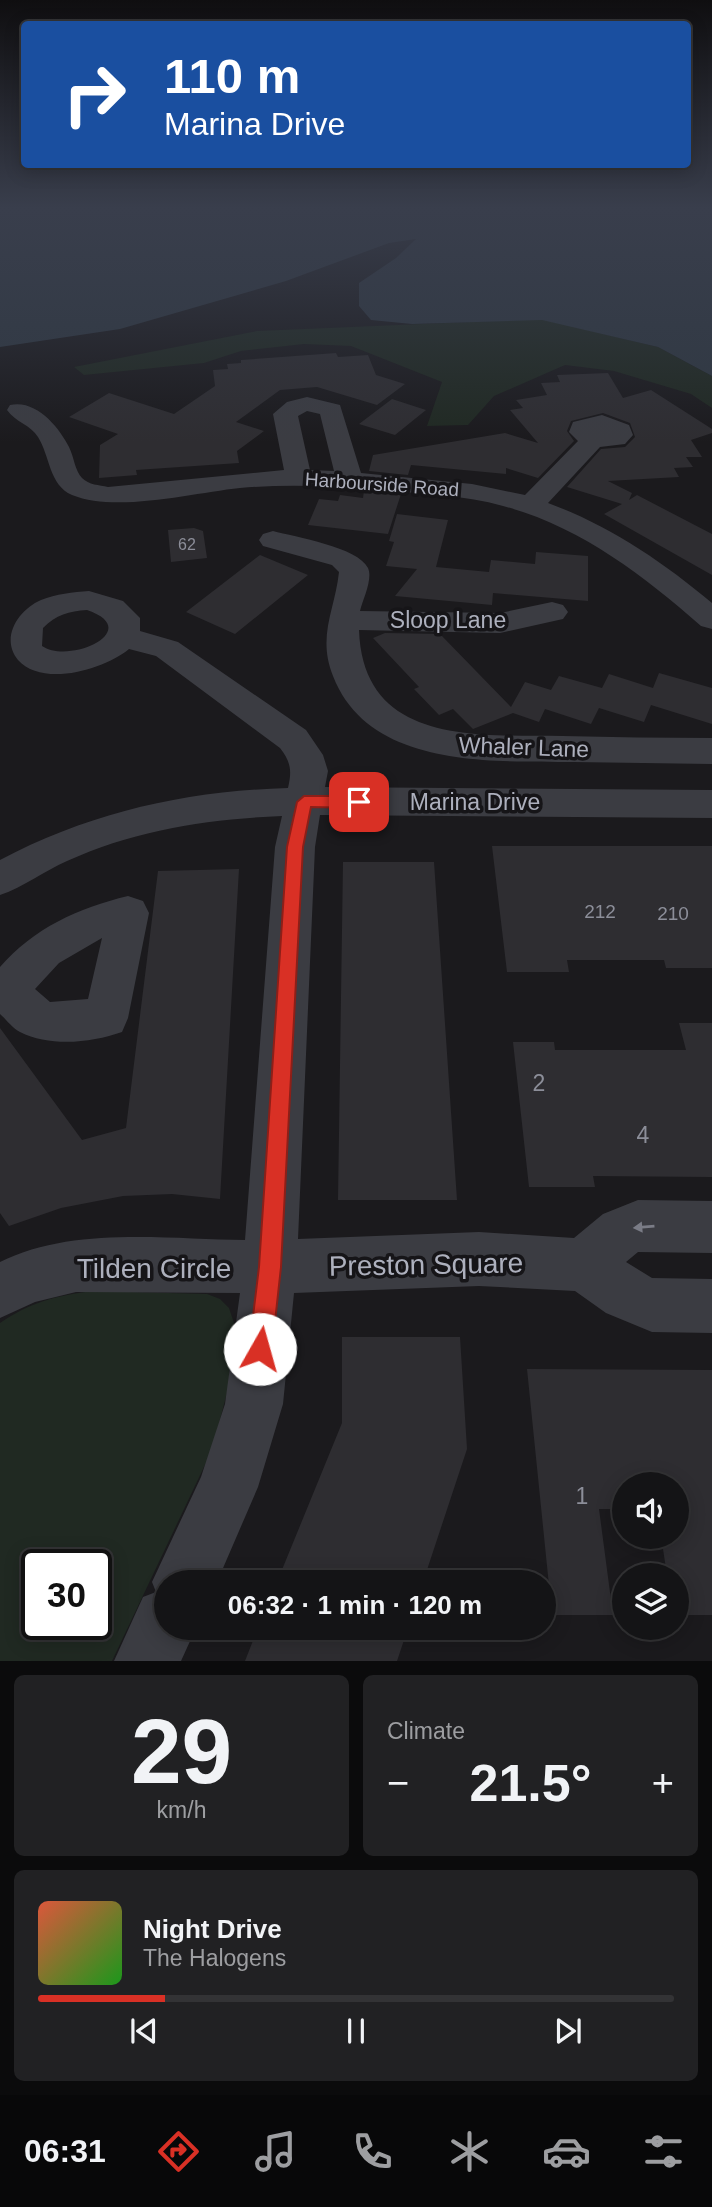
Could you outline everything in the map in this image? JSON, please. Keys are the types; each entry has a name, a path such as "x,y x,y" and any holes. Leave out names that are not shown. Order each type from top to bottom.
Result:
{"street":[{"path":"299,478 285,414 299,405 312,404 331,410 349,478"},
{"name":"Harbourside Road","path":"19,410 42,425 50,435 67,479 76,488 90,493 108,495 299,478 349,478 468,490 530,505 566,520 640,562 712,619"},
{"path":"530,505 593,440"},
{"name":"Whaler Lane","path":"273,540 342,559 354,570 343,620 342,642 346,667 362,698 387,721 424,738 471,748 712,751"},
{"name":"Sloop Lane","path":"343,620 500,623 552,612"},
{"path":"123,637 167,649 293,738 305,755 310,771 295,847 270,1267 254,1404 228,1487 190,1570"},
{"name":"Marina Drive","path":"0,878 62,845 110,827 157,813 249,802 712,804"},
{"path":"712,1227 638,1226 621,1232 583,1265 625,1294 652,1305 712,1306"},
{"name":"Preston Square","path":"270,1267 479,1259 583,1265"},
{"name":"Tilden Circle","path":"0,1291 27,1277 76,1265 270,1267"},
{"path":"147,1661 157,1640"}],"shaded area":[{"path":"0,287 267,287 120,329 0,347"},
{"path":"359,287 712,287 712,376 658,347 542,320 412,324 371,320 359,306"},
{"path":"542,319 658,347 712,376 712,408 691,394 614,371 565,365 494,396 468,425 427,426 442,382 351,346 304,344 241,351 204,363 84,375 74,367 257,331"},
{"path":"92,1291 207,1294 220,1299 229,1308 234,1323 228,1389 212,1450 112,1661 0,1661 0,1323 33,1305"}],"building":[{"path":"336,353 338,357 368,355 376,375 405,384 377,405 317,387 280,390 236,422 264,431 237,451 239,463 136,470 137,475 99,478 100,445 118,434 69,417 109,393 174,414 215,386 213,370 228,369 227,364 241,363 241,360"},
{"path":"608,373 623,398 651,390 712,429 712,433 691,440 702,457 686,457 693,467 674,468 679,477 608,481 632,493 629,500 637,495 712,534 712,575 604,514 622,504 567,487 601,449 625,447 635,437 630,423 603,413 571,421 567,431 574,441 538,478 506,468 506,474 411,465 408,475 369,471 373,455 505,433 538,443 510,410 523,408 516,400 547,395 541,383 560,382 557,375"},
{"path":"392,399 426,410 395,435 359,424"},
{"path":"364,491 401,494 388,534 308,525 319,499 338,501 340,495 363,498"},
{"path":"397,514 448,520 436,567 489,572 491,560 535,564 536,552 588,556 588,601 493,593 492,605 395,596 417,569 386,566 394,542 389,541"},
{"path":"194,528 203,531 207,558 171,562 168,530"},
{"path":"260,555 308,575 235,634 186,612"},
{"path":"385,633 440,634 511,707 525,682 551,690 559,676 602,688 609,674 653,688 659,673 712,688 712,724 651,705 644,722 599,708 591,724 545,709 539,722 513,713 473,729 453,709 439,715 414,689 419,687 373,638"},
{"path":"492,846 712,846 712,968 666,968 664,960 567,960 569,972 507,972"},
{"path":"343,862 434,862 457,1200 338,1200"},
{"path":"239,869 220,1199 172,1194 123,1196 61,1208 9,1226 0,1213 0,1028 82,1140 126,1128 158,871"},
{"path":"679,1023 712,1023 712,1177 593,1176 595,1187 529,1187 513,1042 554,1042 555,1050 686,1050"},
{"path":"342,1337 460,1337 467,1449 427,1570 282,1570 342,1423"},
{"path":"527,1369 712,1370 712,1615 689,1615 689,1563 665,1563 663,1549 689,1549 689,1472 612,1472 612,1509 599,1509 612,1615 556,1615 556,1570 547,1570"},
{"path":"253,1640 404,1640 397,1661 245,1661"}],"route":[{"path":"260,1349 270,1267 295,847 304,802 359,802"}]}
